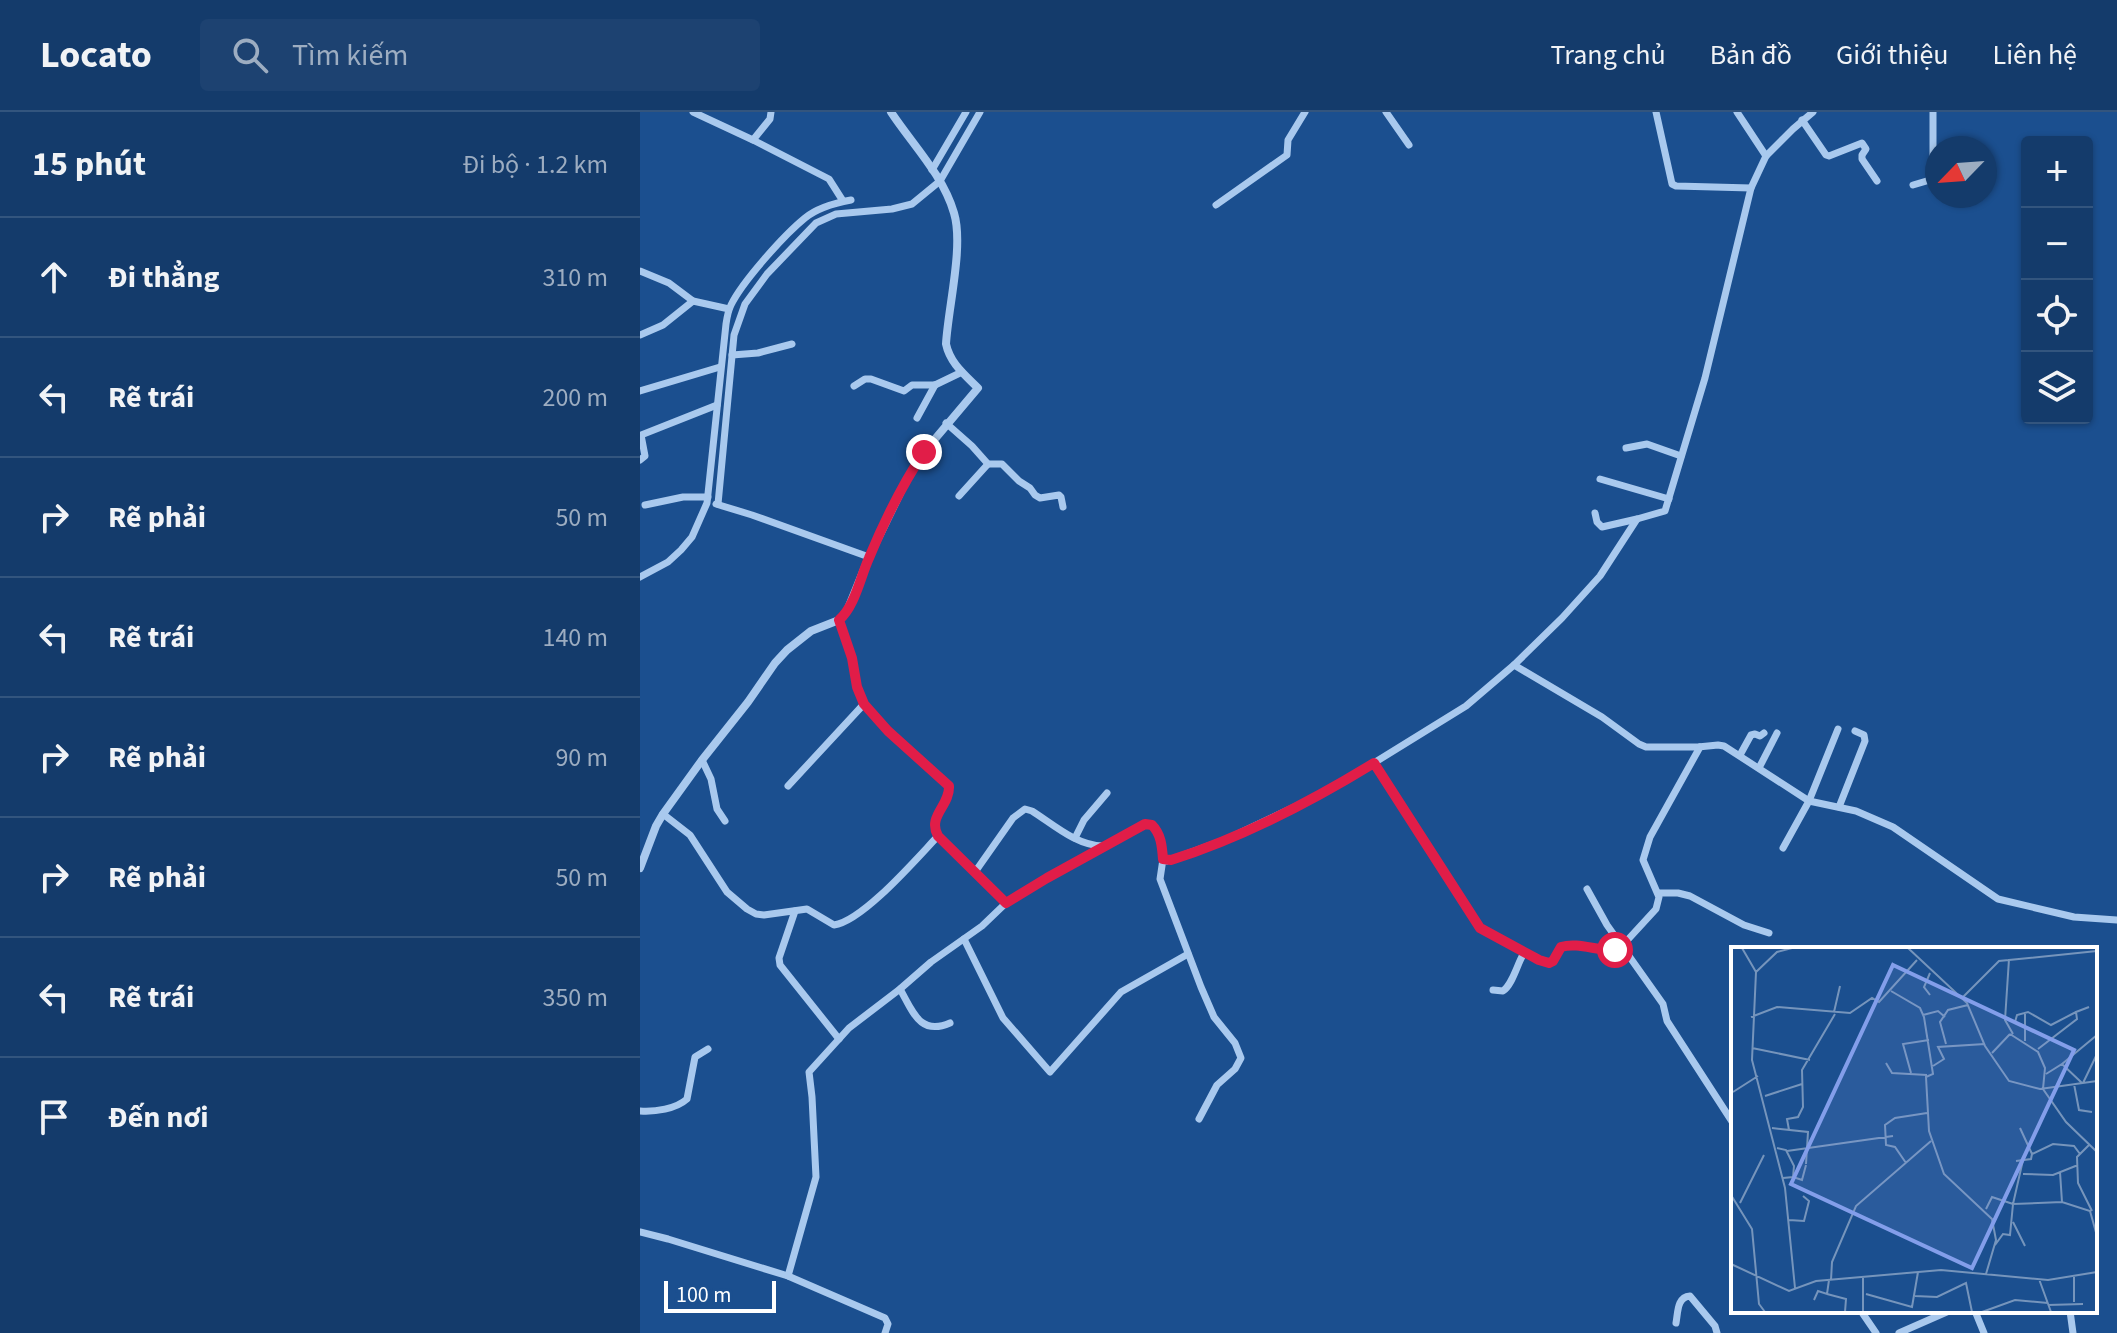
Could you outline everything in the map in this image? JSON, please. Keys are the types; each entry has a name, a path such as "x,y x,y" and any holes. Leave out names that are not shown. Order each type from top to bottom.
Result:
{"street":[{"path":"693,112 829,179 847,201 818,210 805,218 757,269 729,309 720,367 712,502"},
{"path":"753,140 770,119 771,112"},
{"path":"640,865 663,814 775,663 811,631 839,620 847,611 906,481 946,423 978,388 954,364 946,344 957,230 954,213 940,181 891,112"},
{"path":"932,170 966,112"},
{"path":"640,577 668,562 681,550 712,502 734,335 745,304 767,274 809,229 824,218 906,207 940,181 980,112"},
{"path":"1216,205 1287,155 1288,140 1305,112"},
{"path":"1386,112 1409,145"},
{"path":"1656,112 1672,184 1751,188"},
{"path":"1737,112 1766,156"},
{"path":"1595,513 1602,527 1664,512 1705,378 1751,188 1766,156 1813,112"},
{"path":"1913,185 1933,177 1933,112"},
{"path":"1802,120 1826,155 1862,143 1866,149 1862,159 1877,181"},
{"path":"640,271 669,283 693,301 729,309"},
{"path":"640,335 663,325 693,301"},
{"path":"732,355 758,353 792,344"},
{"path":"640,391 720,367"},
{"path":"854,386 871,379 904,391 912,385 935,385 962,372"},
{"path":"917,418 935,385"},
{"path":"640,460 645,453 640,435 717,405"},
{"path":"946,423 988,464"},
{"path":"1626,448 1647,444 1681,456"},
{"path":"959,496 988,464 1002,464 1040,498 1059,495 1063,507"},
{"path":"1600,479 1669,499"},
{"path":"645,505 683,497 712,502 869,557"},
{"path":"1163,859 1176,859 1227,839 1303,803 1466,706 1562,618 1600,576 1637,519"},
{"path":"839,620 864,704 888,731 949,786 948,797 933,825 938,836 1006,903"},
{"path":"1514,665 1646,747 1724,746 1809,801 1856,811 1893,827 1998,899 2074,917 2117,920"},
{"path":"788,786 864,704"},
{"path":"1783,848 1809,801 1838,729"},
{"path":"1839,807 1865,741 1864,735 1855,731"},
{"path":"1740,755 1751,735 1764,733"},
{"path":"1759,768 1777,733"},
{"path":"1374,763 1480,928 1549,963 1561,947 1568,945 1615,950 1656,909 1658,893 1645,867 1644,853 1700,747"},
{"path":"702,760 711,779 717,809 725,821"},
{"path":"1075,838 1084,820 1107,793"},
{"path":"975,872 1013,818 1025,809 1088,845 1106,846"},
{"path":"663,814 690,835 727,892 747,909 756,914 775,915 807,909 834,925 846,921 882,893 938,836"},
{"path":"788,1276 816,1177 809,1072 812,1065 831,1050 849,1028 931,962 982,926 1006,903 1145,824 1152,825 1159,835 1163,859 1160,879 1188,954 1214,1017 1235,1043 1241,1058 1235,1069 1217,1085 1199,1119"},
{"path":"1587,889 1607,925 1663,1004 1667,1021 1731,1119"},
{"path":"1658,893 1690,896 1744,925 1769,933"},
{"path":"795,911 779,958 780,965 839,1039"},
{"path":"964,939 1003,1018 1050,1072 1121,992 1188,954"},
{"path":"1493,990 1508,988 1524,953"},
{"path":"900,989 923,1024 939,1027 950,1023"},
{"path":"640,1111 651,1112 682,1104 687,1099 695,1057 708,1049"},
{"path":"640,1232 788,1276 877,1313 888,1324 885,1333"},
{"path":"1676,1323 1681,1300 1690,1296 1715,1326 1717,1333"},
{"path":"1862,1313 1876,1333"},
{"path":"1899,1333 1944,1313"},
{"path":"1976,1313 1984,1333"},
{"path":"2070,1313 2073,1333"}],"route":[{"path":"924,452 906,481 869,557 847,611 839,620 864,704 888,731 949,786 948,797 935,817 934,830 1006,903 1145,824 1156,829 1163,859 1171,860 1227,839 1299,805 1374,763 1480,928 1549,963 1561,947 1568,945 1615,950"}]}
